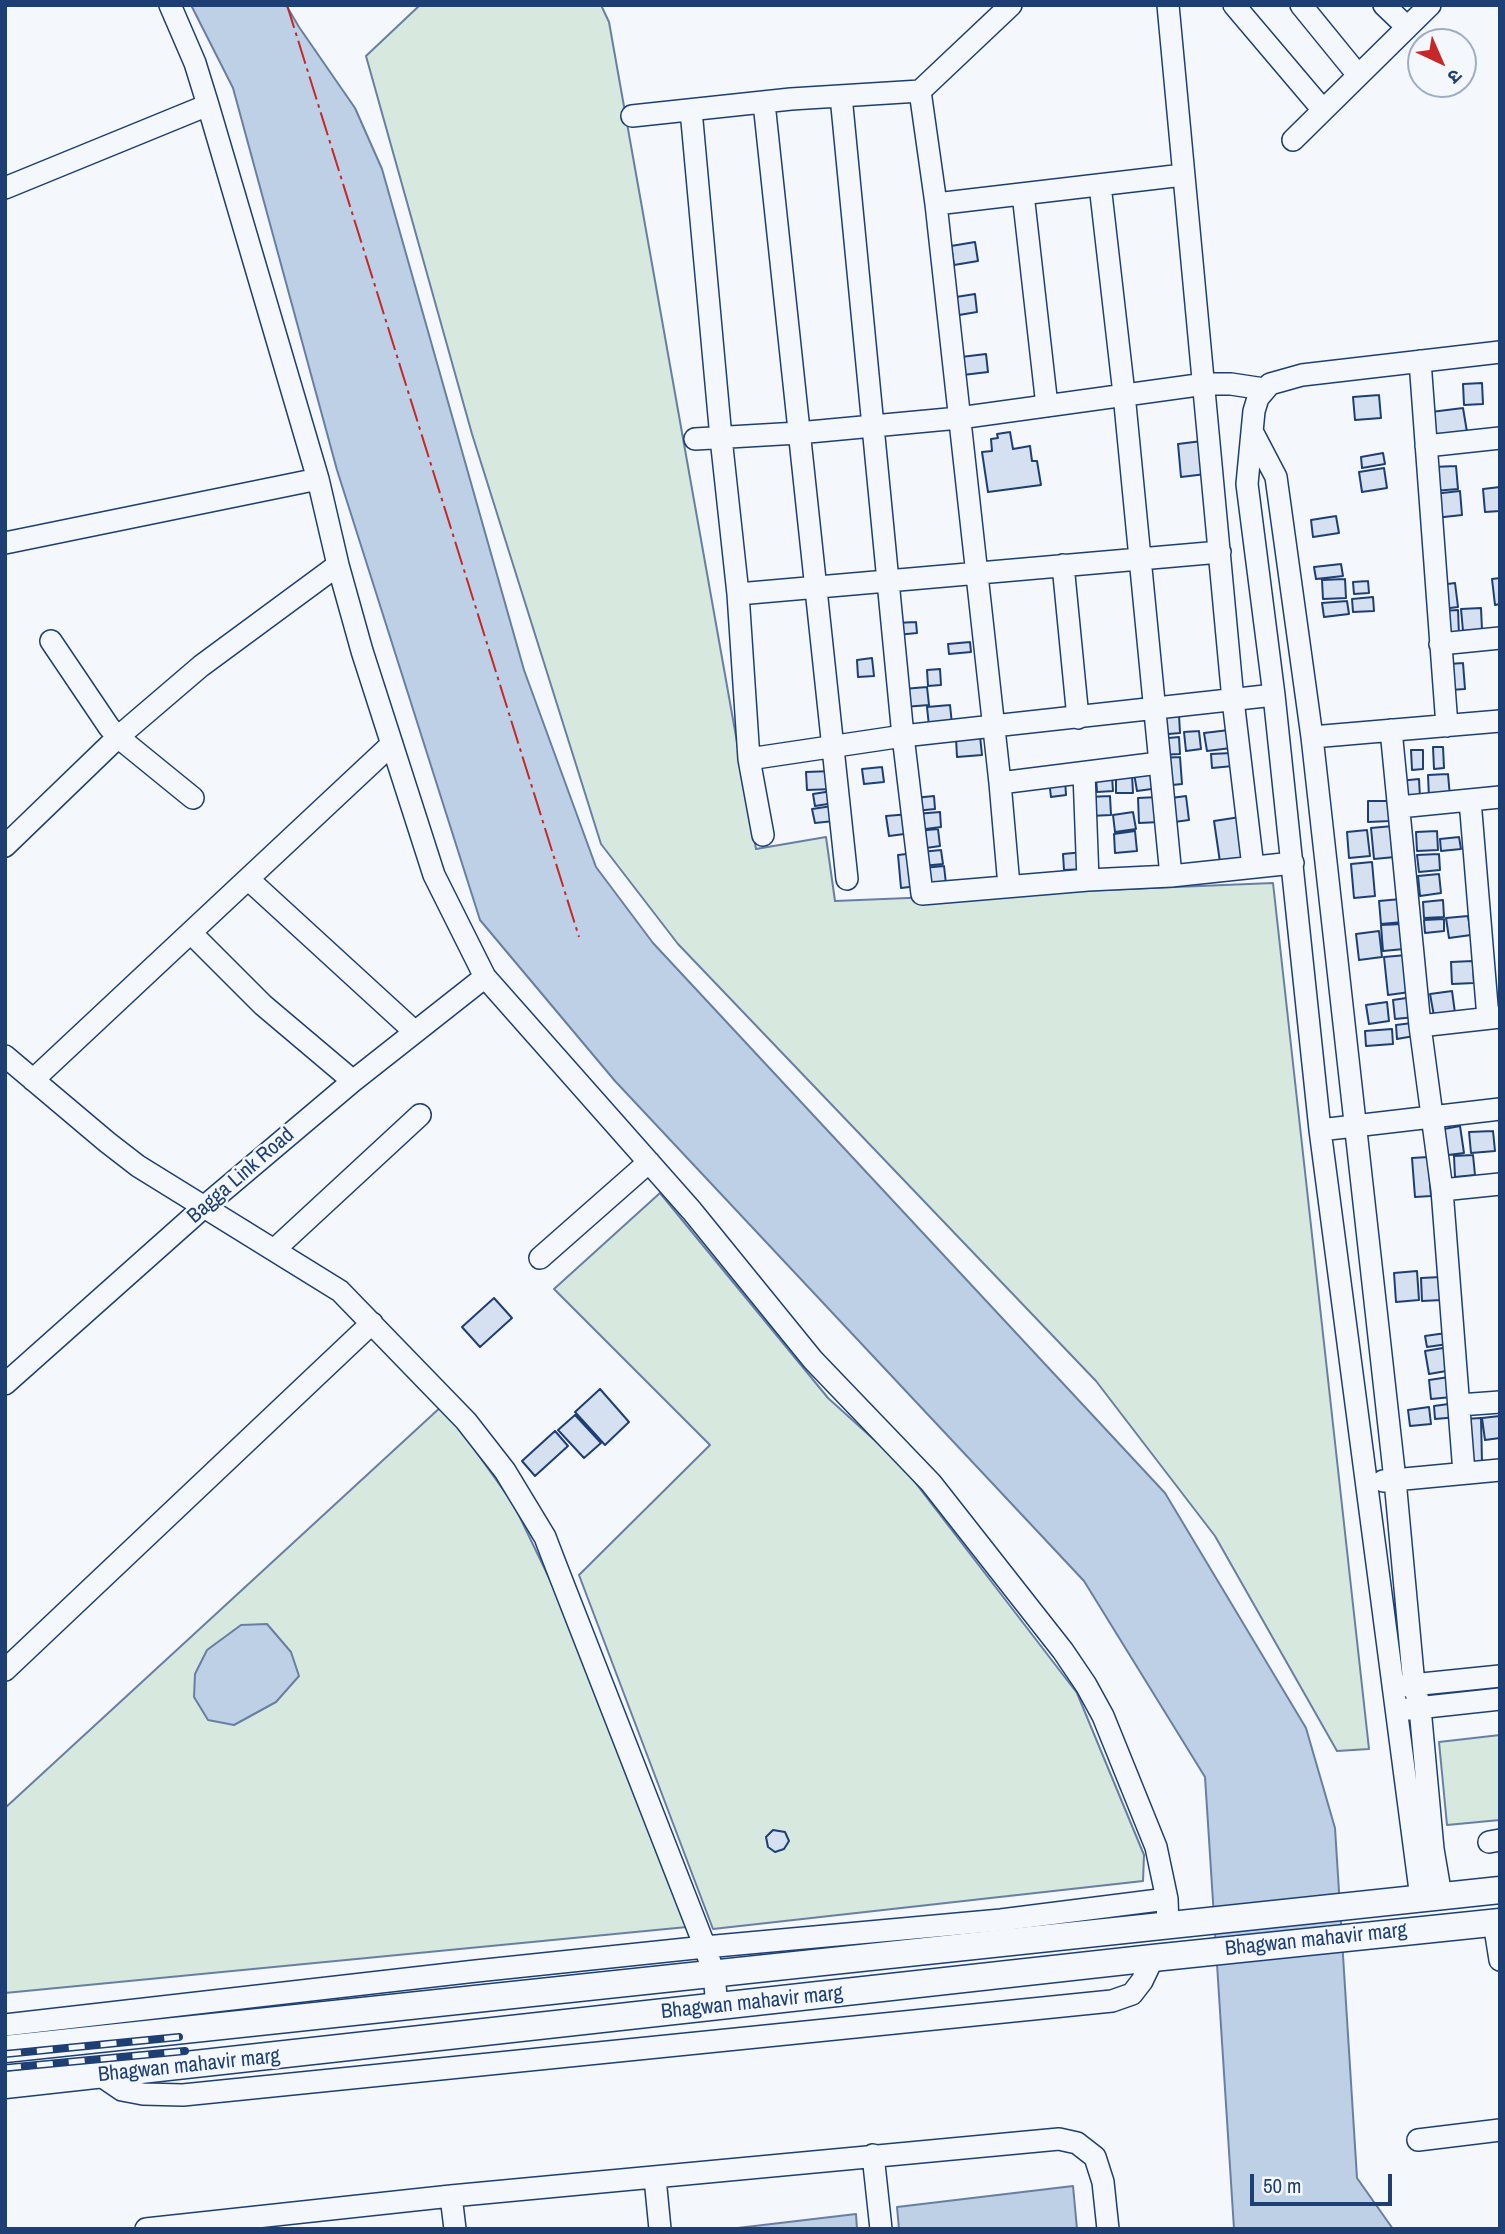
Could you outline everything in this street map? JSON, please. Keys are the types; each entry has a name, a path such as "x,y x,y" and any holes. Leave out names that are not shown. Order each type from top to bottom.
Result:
{"main road":[{"name":"Bhagwan mahavir marg","path":"5,2049 1500,1890"},
{"name":"Bhagwan mahavir marg","path":"5,2085 1497,1922"},
{"path":"275,2021 279,2056"}],"street":[{"path":"170,5 195,63 208,105 318,479 338,565 434,875 485,977 692,1211 813,1360 931,1483 1063,1651 1103,1716 1156,1847 1167,1899 1181,1925"},
{"path":"632,116 919,91 1011,5"},
{"path":"1168,5 1233,700 1253,867"},
{"path":"1234,5 1323,110"},
{"path":"1301,5 1358,75"},
{"path":"1384,5 1407,27"},
{"path":"1293,140 1430,5"},
{"path":"919,91 936,204 1009,886"},
{"path":"841,96 903,736 922,894 1171,876 1293,863"},
{"path":"764,103 847,879"},
{"path":"5,188 208,105"},
{"path":"691,110 738,594 750,759 763,835"},
{"path":"936,204 1184,175"},
{"path":"1100,185 1124,394 1171,876"},
{"path":"1023,194 1047,406"},
{"path":"1431,1897 1433,1849 1420,1707 1404,1686 1367,1482 1320,1130 1293,863 1247,484 1254,411 1258,398 1264,389 1281,380 1302,375 1500,352"},
{"path":"1420,361 1447,726"},
{"path":"695,439 798,433 960,418 1205,384 1231,384 1264,389"},
{"path":"1252,433 1276,477 1312,737 1395,1480 1404,1686 1396,1710 1431,1897"},
{"path":"1426,446 1500,438"},
{"path":"5,543 318,479"},
{"path":"738,594 1220,552"},
{"path":"5,846 118,737 201,666 338,565"},
{"path":"1063,565 1078,718"},
{"path":"1440,644 1500,638"},
{"path":"51,641 108,727 193,798"},
{"path":"750,759 903,736 1274,695"},
{"path":"1312,737 1500,721"},
{"path":"1391,730 1420,1026 1441,1190 1464,1474"},
{"path":"33,1080 392,744"},
{"path":"1000,783 1159,763"},
{"path":"1084,773 1088,880"},
{"path":"1399,807 1500,797"},
{"path":"1420,1026 1494,1018 1471,800"},
{"path":"248,879 415,1032"},
{"path":"191,933 263,1005 353,1081"},
{"name":"Bagga Link Road","path":"5,1384 205,1206 353,1081 485,977"},
{"path":"5,1056 138,1166 340,1291 478,1435 516,1486 545,1537 705,1947 714,1975 717,2007"},
{"path":"1320,1130 1500,1109"},
{"path":"274,1250 420,1115"},
{"path":"540,1258 649,1162"},
{"path":"1441,1190 1500,1184"},
{"path":"5,1670 372,1323"},
{"path":"1459,1405 1500,1402"},
{"path":"1367,1482 1500,1470"},
{"path":"1404,1686 1500,1676"},
{"path":"1396,1710 1500,1699"},
{"path":"5,2025 705,1947 1002,1920 1167,1899"},
{"path":"1497,1922 1500,1960"},
{"path":"100,2075 122,2090 143,2094 183,2095 1112,2001 1132,1994 1153,1958"},
{"path":"1418,2140 1500,2130"},
{"path":"146,2229 248,2224 451,2196 1059,2138 1077,2143 1095,2157 1103,2182 1108,2229"},
{"path":"873,2155 881,2229"},
{"path":"654,2178 660,2229"},
{"path":"451,2196 454,2229"}],"shaded area":[{"path":"420,5 601,5 609,22 756,849 826,837 835,901 1273,883 1369,1749 1337,1751 1215,1536 1096,1381 678,944 601,844 472,434 366,56"},
{"path":"660,1193 828,1398 901,1464 1077,1693 1144,1855 1143,1881 713,1929 579,1575 710,1445 554,1289"},
{"path":"443,1405 514,1505 565,1611 687,1927 5,1993 5,1808"},
{"path":"1500,1735 1500,1820 1447,1825 1439,1742"}],"water":[{"path":"191,5 286,5 355,108 382,169 524,670 596,867 653,943 1165,1493 1306,1728 1335,1828 1357,2178 1393,2229 1234,2229 1205,1777 1084,1581 615,1081 480,920 337,470 233,88"},
{"path":"267,1624 291,1652 299,1676 276,1702 234,1725 208,1720 194,1697 195,1674 207,1650 241,1625"},
{"path":"1073,2186 1077,2229 899,2229 897,2207"},
{"path":"856,2214 857,2229 729,2229"}],"building":[{"path":"975,242 978,261 954,265 951,246"},
{"path":"975,294 977,312 959,315 956,297"},
{"path":"986,354 988,372 963,375 961,357"},
{"path":"1482,383 1483,404 1464,405 1463,384"},
{"path":"1379,395 1381,418 1355,420 1353,397"},
{"path":"1463,408 1467,432 1435,436 1431,412"},
{"path":"1010,432 1013,449 1030,446 1032,461 1037,461 1041,485 988,492 982,452 992,451 991,439 998,438 997,434"},
{"path":"1202,441 1206,474 1181,477 1178,444"},
{"path":"1383,453 1385,464 1362,468 1361,457"},
{"path":"1456,466 1458,489 1434,491 1433,467"},
{"path":"1384,468 1387,488 1362,492 1359,472"},
{"path":"1500,487 1500,511 1485,512 1483,489"},
{"path":"1460,491 1462,515 1435,518 1433,494"},
{"path":"1336,516 1339,533 1313,537 1311,520"},
{"path":"1341,564 1343,576 1316,579 1314,567"},
{"path":"1500,578 1500,604 1495,605 1492,579"},
{"path":"1345,579 1346,598 1323,599 1322,580"},
{"path":"1368,581 1369,593 1354,594 1353,582"},
{"path":"1455,583 1458,607 1442,609 1440,585"},
{"path":"1373,597 1374,611 1353,612 1352,599"},
{"path":"1347,601 1349,614 1324,617 1322,603"},
{"path":"1481,608 1482,630 1463,631 1461,609"},
{"path":"1458,610 1459,635 1445,636 1443,611"},
{"path":"916,622 917,633 897,635 896,623"},
{"path":"970,642 971,652 949,654 948,644"},
{"path":"872,658 874,676 858,677 857,660"},
{"path":"1463,663 1465,689 1450,690 1449,664"},
{"path":"940,669 941,685 928,686 927,670"},
{"path":"927,687 929,705 904,707 903,689"},
{"path":"950,705 952,724 929,726 927,707"},
{"path":"1179,715 1180,733 1157,735 1156,717"},
{"path":"1229,730 1231,748 1207,751 1204,733"},
{"path":"1199,731 1201,749 1186,751 1184,732"},
{"path":"980,736 982,755 957,757 956,738"},
{"path":"1179,737 1180,754 1159,755 1158,739"},
{"path":"1433,747 1443,747 1444,768 1434,769"},
{"path":"1411,750 1423,750 1423,769 1412,770"},
{"path":"1232,753 1233,766 1212,768 1211,754"},
{"path":"1180,757 1182,784 1162,786 1160,758"},
{"path":"882,767 884,782 864,784 862,769"},
{"path":"1157,770 1159,788 1137,791 1134,773"},
{"path":"832,771 833,789 807,790 806,772"},
{"path":"1448,774 1450,797 1429,798 1428,775"},
{"path":"1132,775 1133,793 1116,793 1116,776"},
{"path":"1112,776 1113,791 1097,792 1096,777"},
{"path":"1065,779 1066,795 1051,797 1049,781"},
{"path":"1419,779 1420,798 1401,800 1399,781"},
{"path":"832,791 834,803 815,806 813,794"},
{"path":"934,796 935,809 915,811 914,798"},
{"path":"1110,796 1111,815 1090,816 1089,797"},
{"path":"1186,796 1189,820 1167,823 1164,799"},
{"path":"1158,797 1160,822 1139,823 1138,798"},
{"path":"1368,801 1390,801 1390,821 1368,822"},
{"path":"832,806 834,821 815,823 812,809"},
{"path":"940,812 941,827 918,830 916,814"},
{"path":"1133,812 1136,829 1115,832 1113,815"},
{"path":"910,814 912,833 889,836 886,816"},
{"path":"1240,817 1245,858 1220,862 1214,821"},
{"path":"1393,826 1395,857 1374,859 1371,828"},
{"path":"938,829 940,846 919,849 916,831"},
{"path":"1367,830 1370,856 1349,858 1347,832"},
{"path":"1135,831 1137,851 1115,853 1114,834"},
{"path":"1437,831 1438,850 1417,851 1416,832"},
{"path":"1459,837 1461,849 1441,851 1440,839"},
{"path":"941,850 943,864 922,866 921,852"},
{"path":"1084,852 1085,869 1064,870 1063,854"},
{"path":"915,853 918,886 901,888 898,855"},
{"path":"1439,854 1440,870 1419,872 1417,855"},
{"path":"1372,862 1375,896 1354,898 1351,864"},
{"path":"944,866 946,884 925,886 923,868"},
{"path":"1439,874 1441,893 1420,896 1418,876"},
{"path":"1401,899 1403,922 1381,924 1379,901"},
{"path":"1443,900 1444,917 1424,918 1423,902"},
{"path":"1468,916 1471,935 1449,938 1446,918"},
{"path":"1444,919 1444,931 1425,933 1424,920"},
{"path":"1402,924 1404,949 1383,951 1381,925"},
{"path":"1379,931 1382,957 1359,960 1356,934"},
{"path":"1407,955 1410,992 1388,995 1384,957"},
{"path":"1473,961 1474,983 1452,984 1451,962"},
{"path":"1452,991 1455,1013 1434,1016 1430,994"},
{"path":"1413,997 1415,1017 1395,1019 1393,1000"},
{"path":"1387,1002 1389,1021 1369,1024 1366,1005"},
{"path":"1412,1023 1414,1036 1397,1039 1396,1025"},
{"path":"1392,1029 1393,1044 1366,1046 1365,1031"},
{"path":"1460,1126 1464,1153 1448,1155 1444,1129"},
{"path":"1493,1131 1495,1151 1471,1153 1469,1132"},
{"path":"1473,1155 1475,1175 1455,1177 1454,1156"},
{"path":"1428,1157 1431,1196 1415,1197 1412,1158"},
{"path":"1417,1271 1419,1300 1396,1302 1394,1273"},
{"path":"1441,1277 1442,1300 1422,1301 1421,1278"},
{"path":"494,1298 512,1318 480,1347 462,1327"},
{"path":"1446,1333 1448,1344 1427,1347 1425,1336"},
{"path":"1449,1347 1452,1370 1429,1374 1425,1351"},
{"path":"1449,1377 1452,1397 1431,1399 1429,1380"},
{"path":"600,1389 629,1422 605,1445 575,1412"},
{"path":"1456,1403 1458,1417 1435,1419 1434,1406"},
{"path":"1429,1407 1431,1424 1410,1426 1408,1410"},
{"path":"575,1415 601,1443 584,1458 558,1430"},
{"path":"1500,1416 1500,1438 1485,1440 1482,1418"},
{"path":"1481,1418 1482,1463 1466,1464 1465,1419"},
{"path":"555,1431 568,1446 535,1476 522,1461"},
{"path":"773,1830 785,1832 789,1841 784,1849 775,1852 768,1847 766,1837"}],"railway":[{"path":"5,2054 179,2037"},
{"path":"5,2068 185,2051"}],"power":[{"path":"287,5 579,937"}]}
